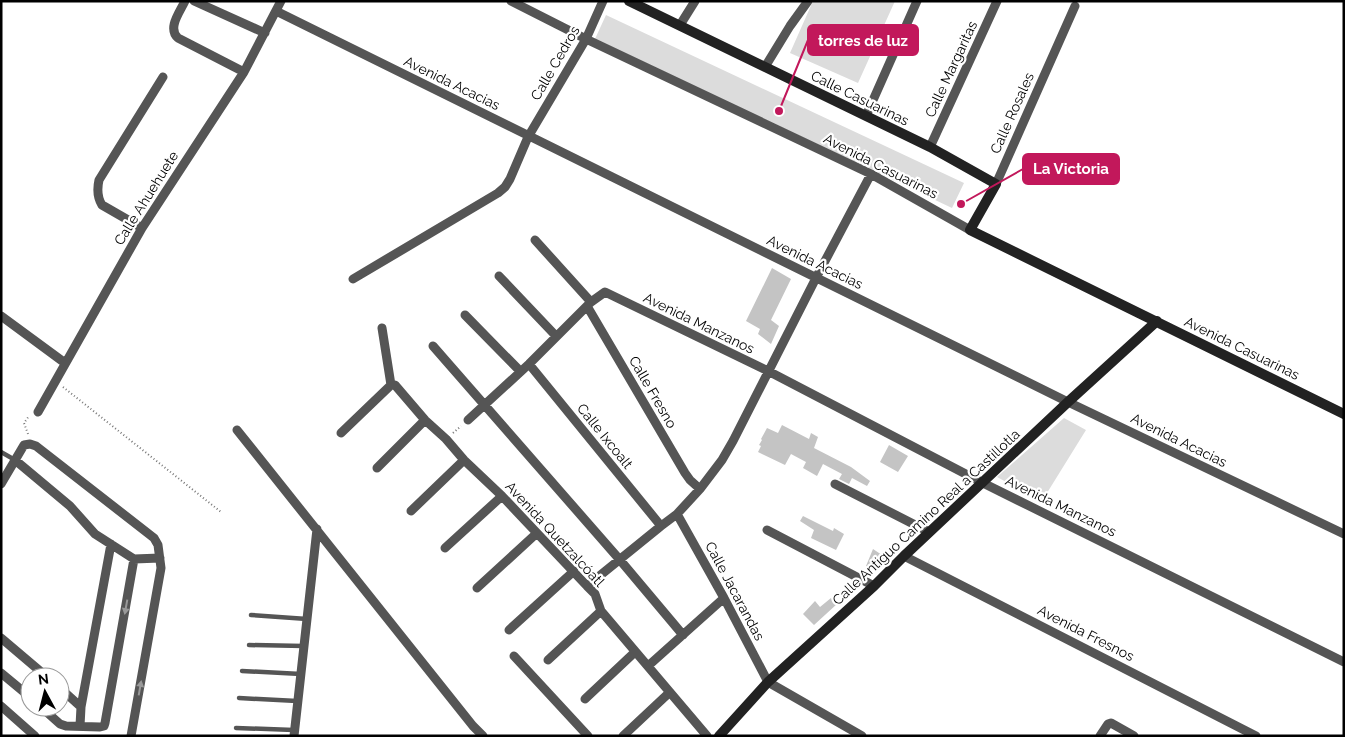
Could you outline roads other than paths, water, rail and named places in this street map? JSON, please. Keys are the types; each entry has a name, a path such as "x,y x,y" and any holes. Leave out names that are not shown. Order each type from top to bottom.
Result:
{"street":[{"path":"185,1 173,26 175,36 244,72"},
{"path":"194,1 265,33"},
{"name":"Calle Ahuehuete","path":"38,412 142,228 244,72 281,1"},
{"name":"Avenida Casuarinas","path":"511,1 586,39 871,174 970,230 1344,414"},
{"name":"Calle Cedros","path":"353,279 505,188 528,137 586,39 603,1"},
{"name":"Calle Casuarinas","path":"629,1 930,147 996,184"},
{"path":"680,25 695,1"},
{"path":"765,67 808,1"},
{"path":"866,116 917,1"},
{"name":"Calle Margaritas","path":"930,147 997,1"},
{"name":"Calle Rosales","path":"970,230 996,184 1075,6"},
{"name":"Avenida Acacias","path":"276,11 1068,402 1344,534"},
{"path":"142,228 102,204 97,187 99,180 163,77"},
{"path":"587,586 677,514 700,489 726,454 871,174"},
{"name":"Calle Fresno","path":"535,240 589,304 684,473 700,489"},
{"path":"498,276 556,336"},
{"name":"Avenida Manzanos","path":"589,304 605,292 768,371 983,483 1344,662"},
{"path":"468,420 529,364 589,304"},
{"path":"465,315 520,371"},
{"path":"1,316 65,362"},
{"name":"Calle Antiguo Camino Real a Castillotla","path":"724,734 768,682 874,586 929,532 1156,321"},
{"path":"341,433 391,385 382,328"},
{"path":"433,346 683,635"},
{"name":"Calle Ixcoalt","path":"529,364 661,526"},
{"name":"Avenida Quetzalcóatl","path":"391,385 395,385 425,420 502,496 595,594 601,611 707,736"},
{"path":"377,468 425,420"},
{"path":"237,430 482,735"},
{"path":"1,484 24,445 36,446 154,538 158,545 161,568 131,736"},
{"path":"15,460 70,506 95,534 134,559 160,558"},
{"path":"411,511 464,460"},
{"path":"835,484 929,532"},
{"path":"445,548 502,496"},
{"name":"Calle Jacarandas","path":"677,514 768,682"},
{"path":"295,733 317,529"},
{"path":"767,530 874,586"},
{"path":"477,588 537,533"},
{"path":"80,726 81,707 111,544"},
{"name":"Avenida Fresnos","path":"904,556 1256,736"},
{"path":"52,717 60,724 66,726 104,726 134,559"},
{"path":"509,630 574,571"},
{"path":"648,666 724,598"},
{"path":"548,660 601,611"},
{"path":"1,638 35,667"},
{"path":"585,699 635,652"},
{"path":"514,656 588,736"},
{"path":"1,672 20,688"},
{"path":"768,682 862,736"},
{"path":"623,736 670,692"},
{"path":"70,697 81,707"},
{"path":"1,706 35,736"},
{"path":"1100,736 1108,724 1111,723 1134,736"}],"lane":[{"path":"1,452 15,460"},
{"path":"251,615 307,619"},
{"path":"248,645 304,646"},
{"path":"242,672 301,674"},
{"path":"239,698 298,701"},
{"path":"236,728 295,733"}],"place":[{"name":"torres de luz","path":"779,111"},
{"name":"La Victoria","path":"961,204"}]}
